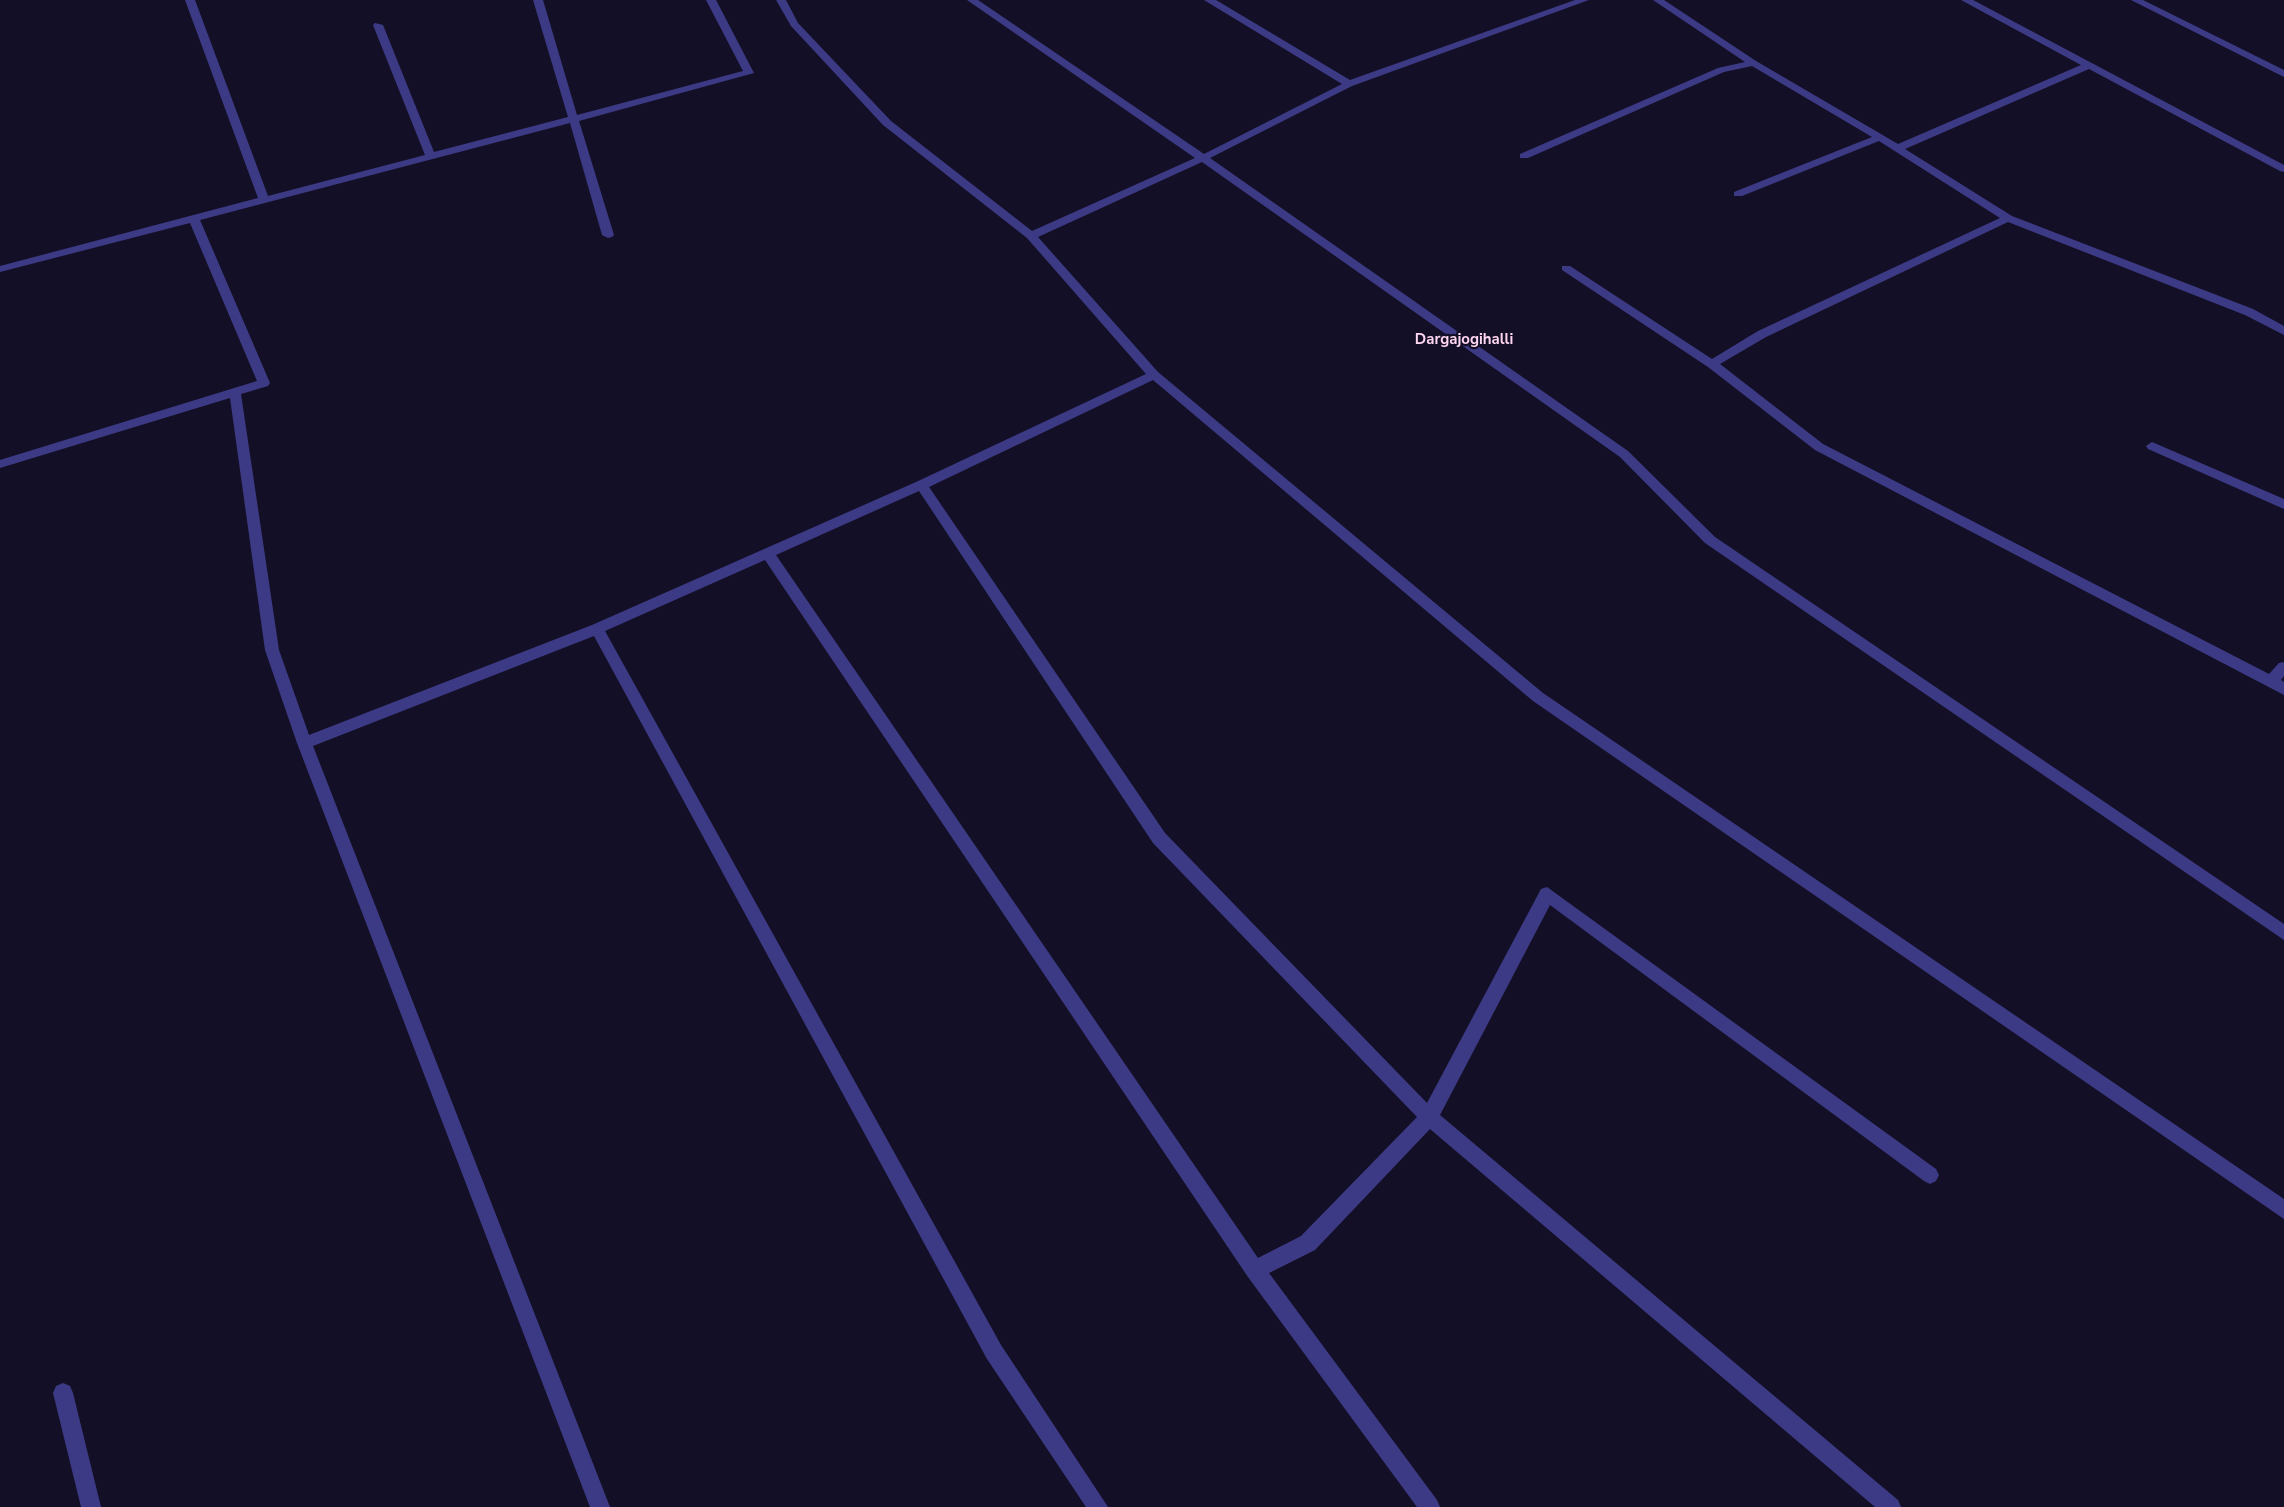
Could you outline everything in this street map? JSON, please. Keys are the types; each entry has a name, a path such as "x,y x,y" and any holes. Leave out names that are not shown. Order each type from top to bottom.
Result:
{"street":[{"path":"190,0 263,198"},
{"path":"538,0 608,235"},
{"path":"0,269 263,198 749,73 711,0"},
{"path":"781,0 794,24 887,123 1031,236 1154,375 1538,697 2284,1210"},
{"path":"972,0 1203,158 1624,454 1710,540 2284,933"},
{"path":"1209,0 1349,84"},
{"path":"1031,236 1203,158 1349,84 1584,0"},
{"path":"1658,0 1753,63 1880,136 2008,218 2249,312 2284,331"},
{"path":"1966,0 2284,169"},
{"path":"2136,0 2284,74"},
{"path":"378,25 430,155"},
{"path":"1524,156 1721,70 1753,63"},
{"path":"1898,148 2088,66"},
{"path":"1737,194 1880,136"},
{"path":"0,464 264,383 193,217"},
{"path":"1712,364 1762,334 2008,218"},
{"path":"1566,268 1712,364 1819,447 2278,685 2284,666"},
{"path":"304,743 597,629 921,485 1154,375"},
{"path":"235,392 272,650 304,743 600,1507"},
{"path":"2152,446 2284,504"},
{"path":"921,485 1159,838 1429,1117 1891,1507"},
{"path":"768,553 1255,1270 1430,1507"},
{"path":"597,629 994,1352 1098,1507"},
{"path":"1255,1270 1308,1243 1429,1117 1547,894 1930,1175"},
{"path":"63,1393 91,1507"}],"district":[{"name":"Dargajogihalli","path":"1464,340"}]}
